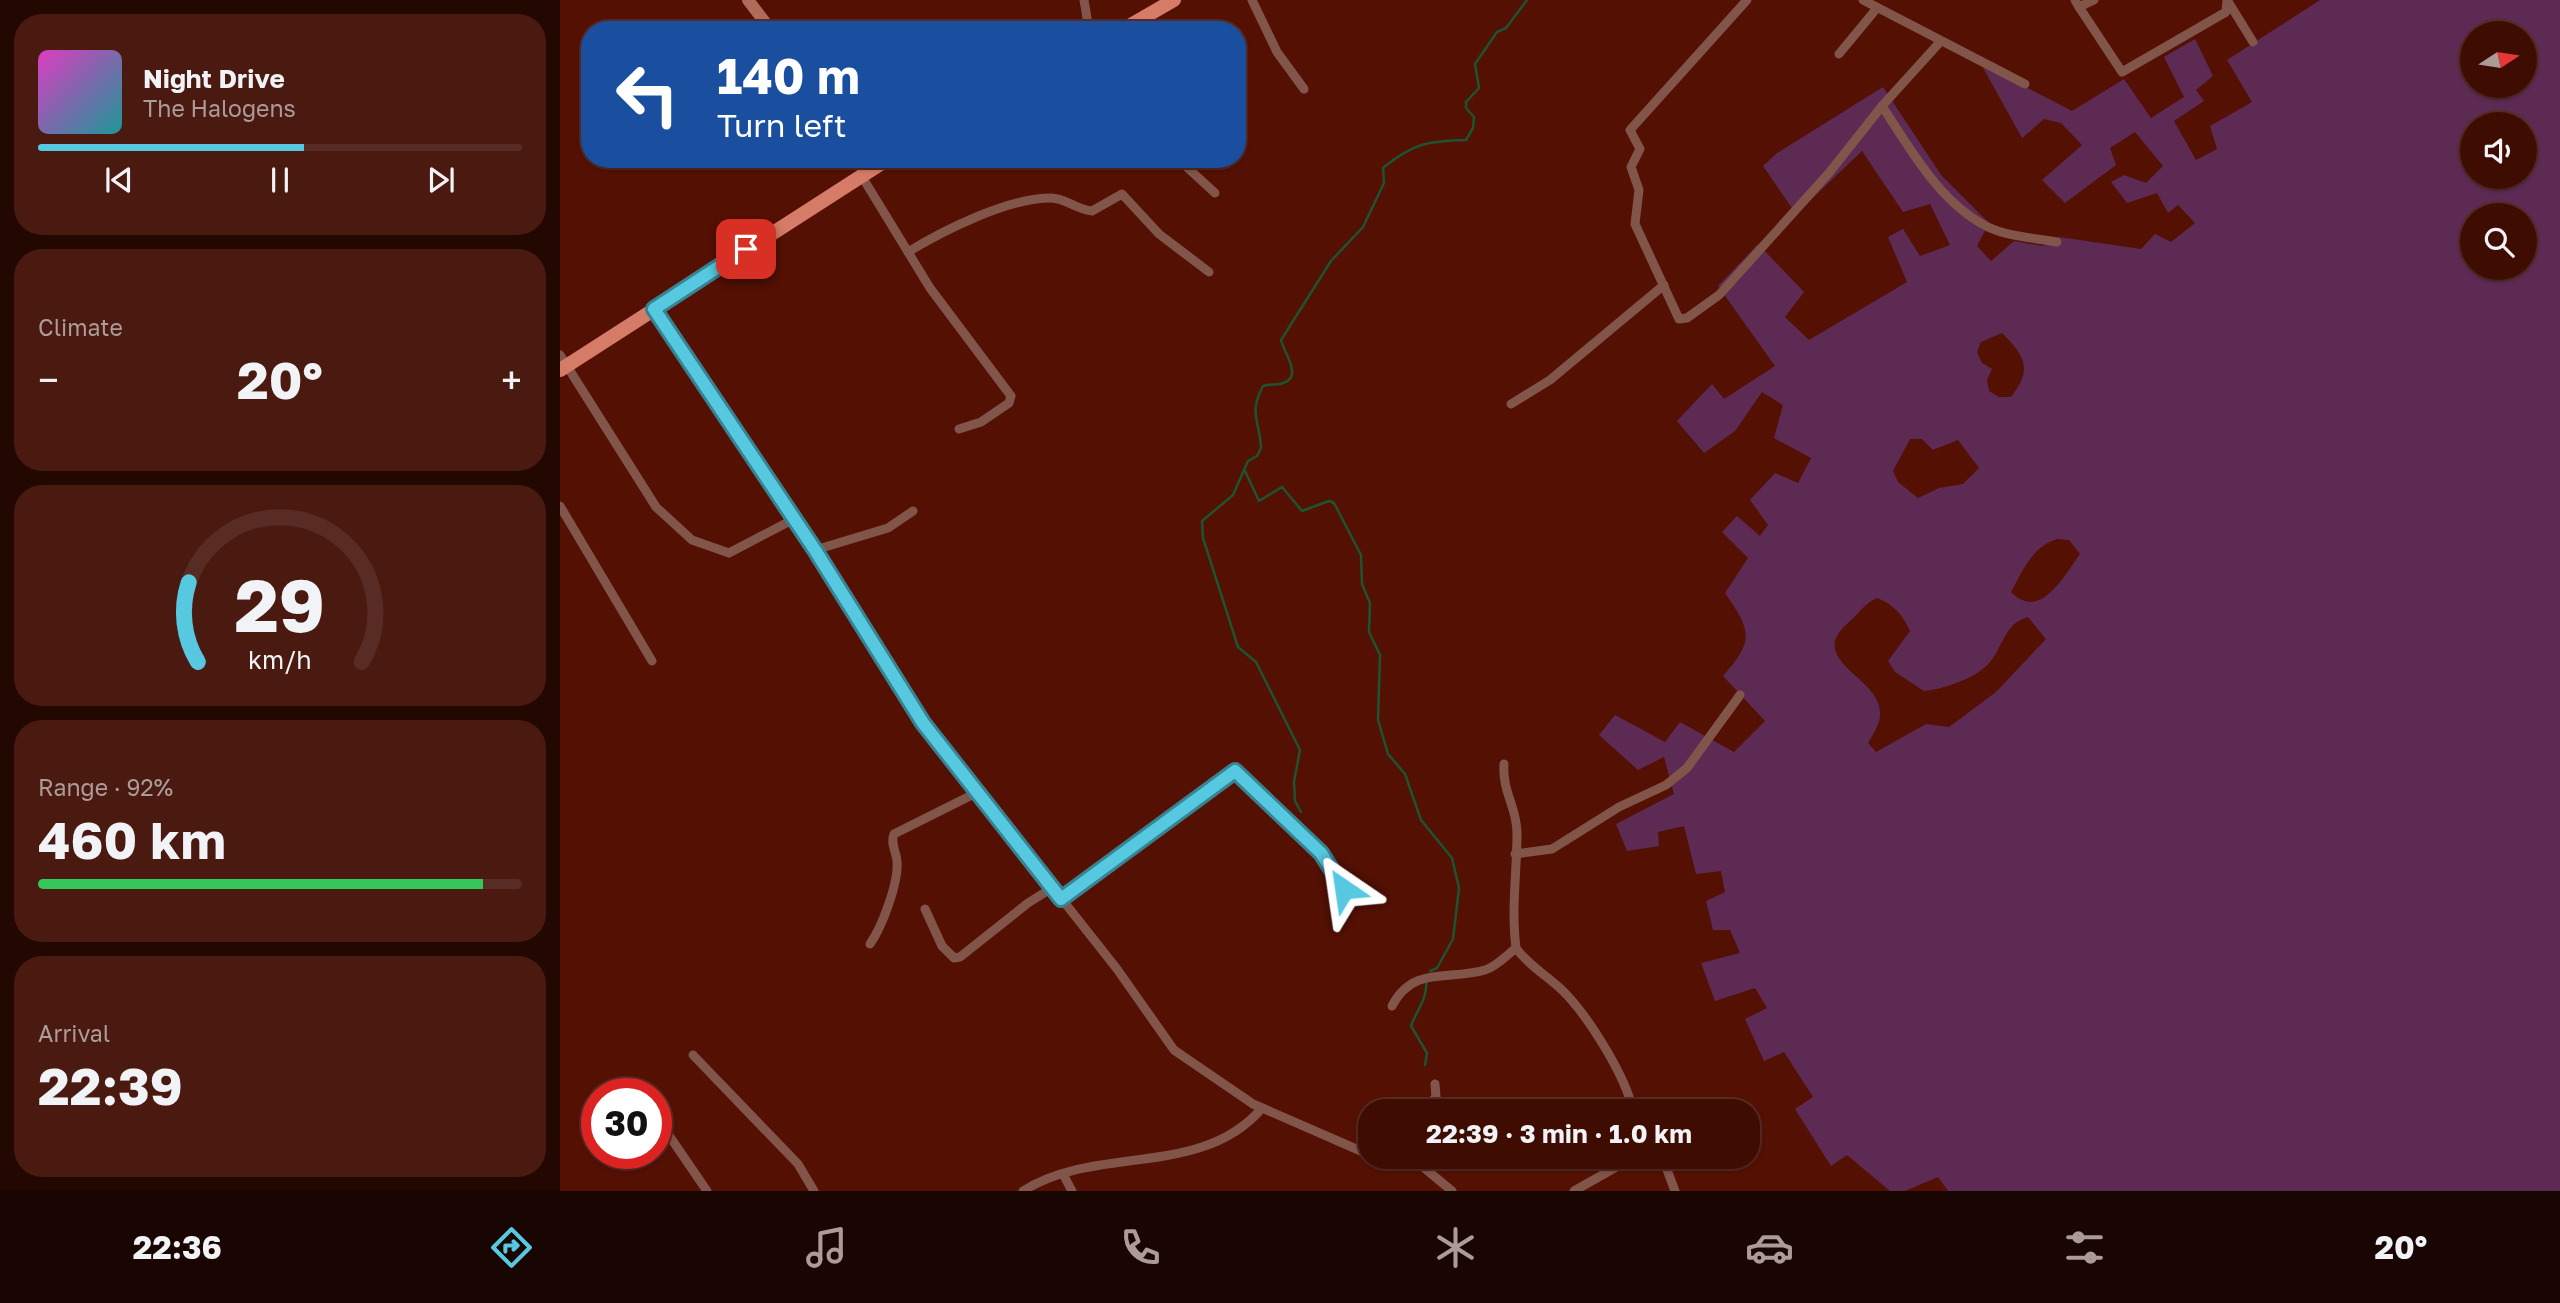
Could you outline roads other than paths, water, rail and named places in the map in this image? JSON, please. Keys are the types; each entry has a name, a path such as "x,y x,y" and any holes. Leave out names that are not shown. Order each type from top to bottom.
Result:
{"main road":[{"path":"1138,21 1174,0"},
{"path":"562,364 654,309 874,168"}],"street":[{"path":"748,0 764,21"},
{"path":"1084,0 1088,21"},
{"path":"1252,0 1277,52 1304,89"},
{"path":"1747,0 1630,131 1640,149 1631,167 1639,190 1635,224 1679,319 1687,318 1719,295 1829,173 1882,106 1940,43"},
{"path":"1863,0 1940,43 2025,84"},
{"path":"2094,0 2078,4 2122,72 2225,12 2228,1"},
{"path":"2228,1 2253,42"},
{"path":"1839,54 1877,8"},
{"path":"1882,106 1928,175 1948,198 1989,227 2057,242"},
{"path":"862,168 938,299 1011,396 1009,403 981,422 959,429"},
{"path":"1188,168 1215,193"},
{"path":"908,251 953,226 1005,208 1050,198 1092,211 1122,194 1159,234 1209,272"},
{"path":"1511,404 1550,380 1664,285"},
{"path":"654,309 815,550 923,723 1117,969 1174,1050 1262,1108 1358,1150"},
{"path":"562,364 608,427 615,445 645,492 692,540 729,553 794,519"},
{"path":"560,506 652,661"},
{"path":"815,550 888,528 913,511"},
{"path":"1515,854 1552,849 1619,807 1666,785 1687,768 1740,695"},
{"path":"1504,764 1503,780 1515,818 1513,904 1516,948 1570,999 1616,1066 1630,1099"},
{"path":"1061,899 1235,771 1321,853 1344,889"},
{"path":"870,944 878,933 894,888 897,861 892,839 894,834 976,793"},
{"path":"925,909 942,946 954,958 960,957 1028,903 1052,888"},
{"path":"1392,1006 1410,983 1422,977 1482,971 1516,948"},
{"path":"693,1055 798,1164 814,1191"},
{"path":"1435,1084 1437,1097 1435,1099"},
{"path":"1023,1191 1063,1174 1206,1148 1252,1120 1262,1108"},
{"path":"672,1140 708,1191"},
{"path":"1425,1169 1452,1191"},
{"path":"1573,1191 1612,1169"},
{"path":"1667,1169 1675,1191"},
{"path":"1063,1174 1072,1191"}],"waterway":[{"path":"1301,812 1295,801 1294,782 1300,750 1256,662 1238,647 1203,538 1202,521 1233,495 1248,461 1257,456 1261,448 1256,404 1263,386 1280,384 1291,377 1291,365 1281,340 1331,261 1363,227 1384,183 1383,168 1413,148 1442,141 1466,140 1473,128 1474,117 1466,108 1466,102 1479,88 1475,64 1497,32 1506,28 1527,0"},
{"path":"1245,471 1259,501 1282,487 1302,511 1329,501 1334,503 1361,555 1362,584 1370,603 1369,632 1380,655 1378,720 1388,754 1405,774 1421,820 1452,858 1459,888 1453,939 1437,968 1430,971"},
{"path":"1425,1065 1427,1053 1411,1026 1424,998 1426,980"}]}
